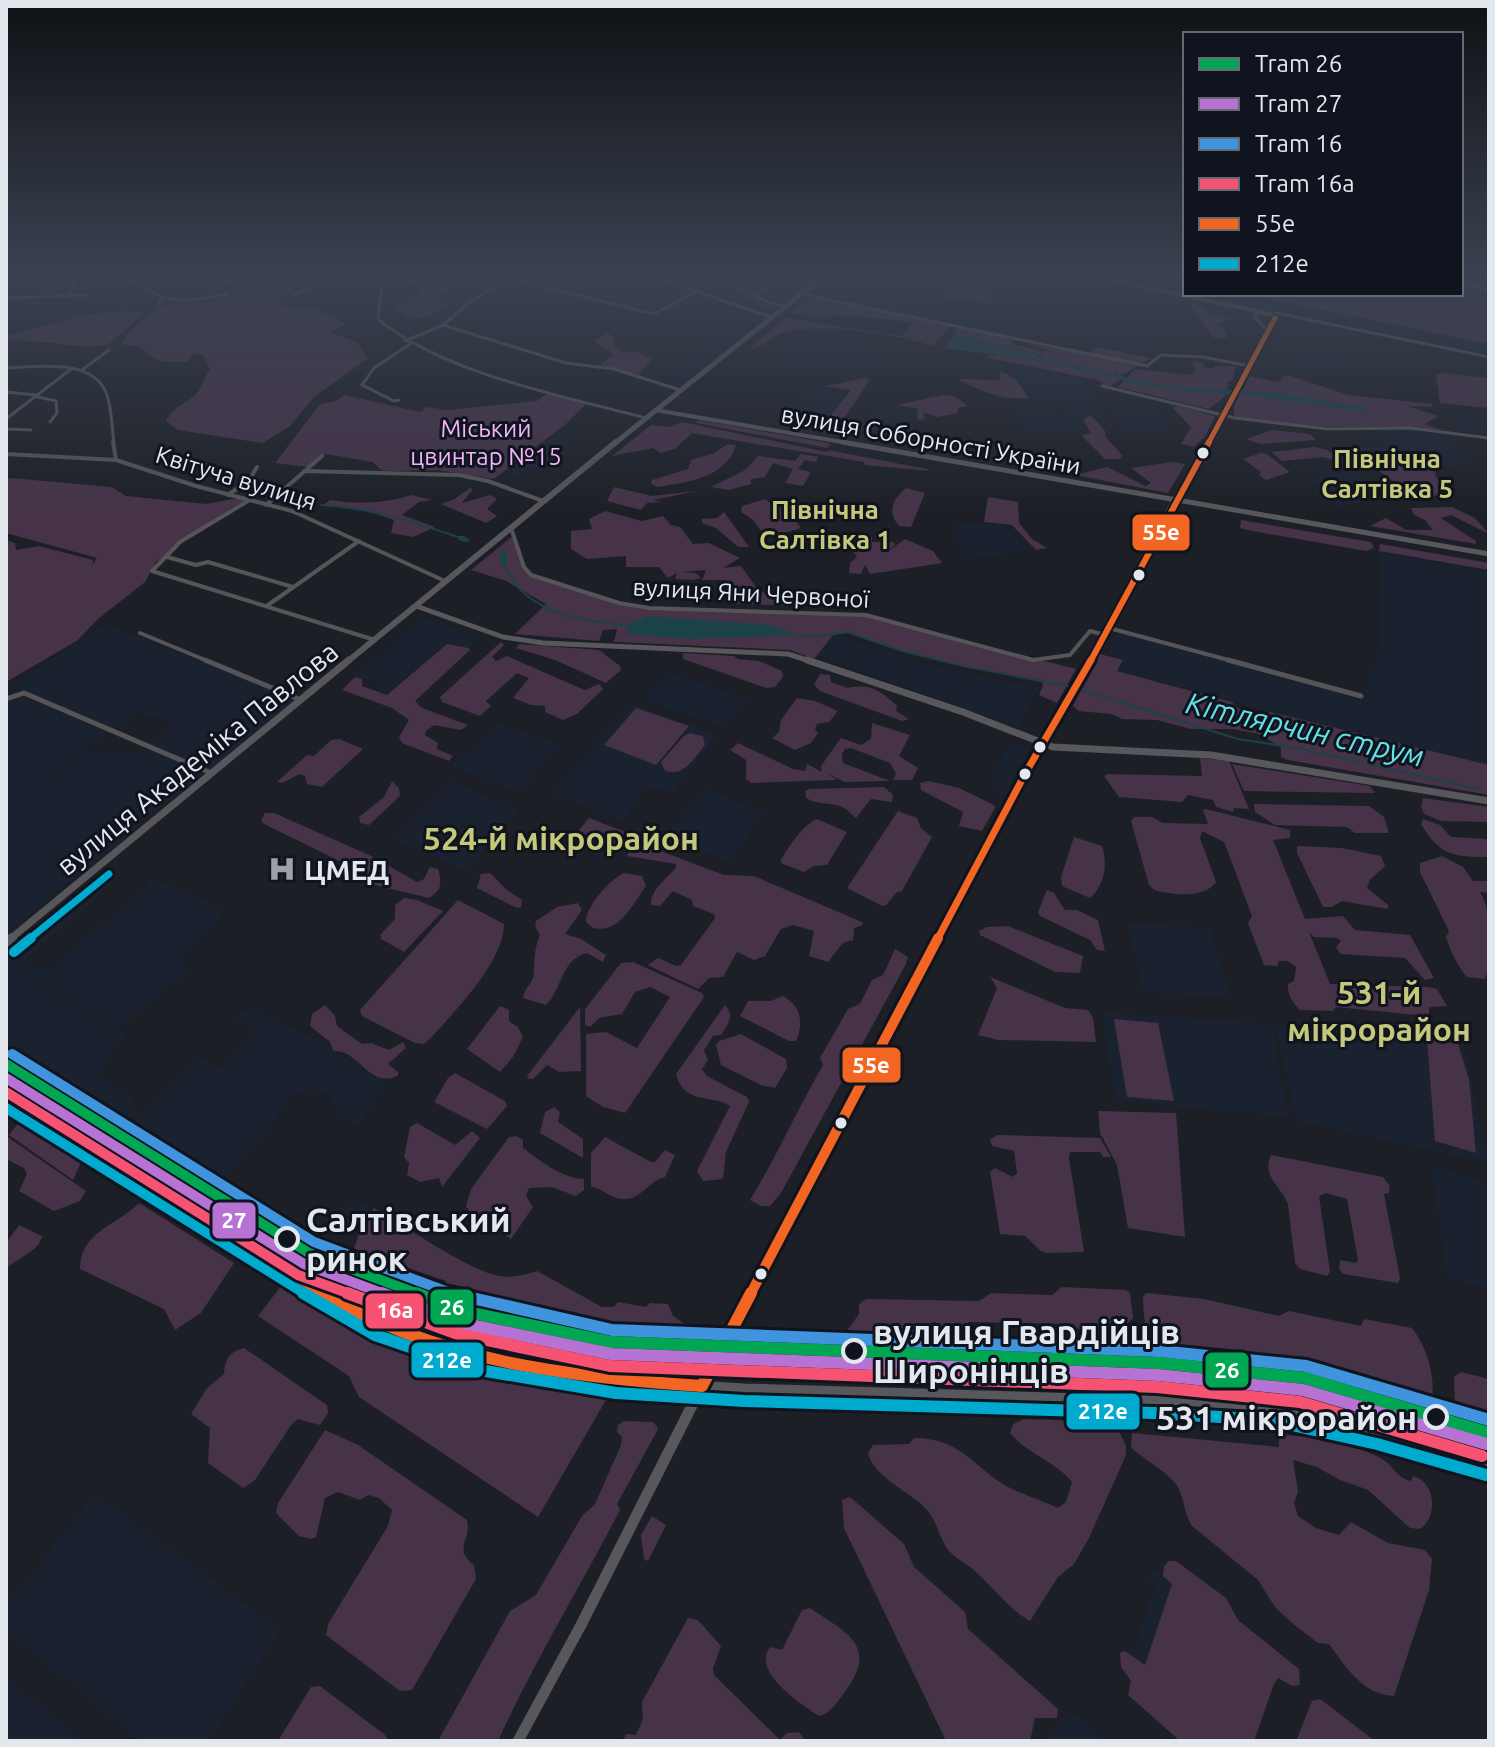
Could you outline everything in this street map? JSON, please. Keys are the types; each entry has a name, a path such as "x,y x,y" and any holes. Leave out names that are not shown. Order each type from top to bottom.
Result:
{"main road":[{"name":"вулиця Академіка Павлова","path":"6,943 724,355"},
{"path":"518,1741 753,1284 1254,355"},
{"name":"вулиця Соборності України","path":"655,410 1489,554"},
{"path":"416,606 503,637 543,643 788,654 963,712 1042,744 1211,755 1489,801"},
{"path":"6,1094 264,1257 394,1330 434,1345 511,1364 617,1381 1272,1408 1380,1432 1489,1463"}],"street":[{"path":"81,371 103,355"},
{"path":"391,355 374,368 362,385 394,401 399,400"},
{"path":"443,355 540,388 646,418"},
{"path":"539,355 566,363 614,369 680,390"},
{"path":"1092,355 1147,366 1161,355 1203,357 1249,366"},
{"path":"6,368 71,369 90,374 105,389 116,460"},
{"path":"6,419 71,369"},
{"path":"1102,386 1222,415 1315,428 1410,428 1489,438"},
{"path":"6,392 56,401 57,413 50,422"},
{"path":"6,410 17,411"},
{"path":"6,429 31,430"},
{"name":"Квітуча вулиця","path":"6,454 116,460 227,495 292,511 445,581"},
{"path":"265,505 322,456"},
{"path":"227,495 249,480 257,467"},
{"path":"304,471 478,477 543,501"},
{"path":"248,501 235,506 180,542 176,550 156,562 152,571 375,640"},
{"name":"вулиця Яни Червоної","path":"511,527 524,567 531,575 591,596 636,606 866,615 1033,660 1070,655 1090,631 1105,635"},
{"path":"267,606 359,541"},
{"path":"166,557 196,565 208,562 293,587"},
{"path":"1109,628 1361,696"},
{"path":"140,633 301,700"},
{"path":"6,699 24,693 212,774"}],"shaded area":[{"path":"691,355 715,355 684,379 666,375"},
{"path":"782,355 881,355 871,366 798,377"},
{"path":"995,355 1038,355 1046,361"},
{"path":"1293,355 1336,355 1347,360 1352,369 1341,375 1316,374 1302,368"},
{"path":"1019,368 1090,381 1109,410 1075,413 1034,402 1013,376"},
{"path":"821,389 849,393 830,417 806,413 792,403 805,391"},
{"path":"1263,391 1363,407 1369,412 1267,398 1262,395"},
{"path":"876,403 918,409 913,427 908,432 866,427"},
{"path":"1154,407 1172,423 1164,432 1155,435 1128,433 1111,413"},
{"path":"1037,408 1077,418 1088,432 1067,435 1034,433 1009,414"},
{"path":"1455,416 1489,418 1489,437 1456,432"},
{"path":"565,427 582,432 533,471 528,469 516,479 508,476 520,467 516,466"},
{"path":"1374,430 1414,430 1450,435 1472,463 1448,468 1417,459 1365,458 1354,445 1384,444"},
{"path":"1351,470 1387,498 1338,507 1304,478"},
{"path":"958,522 1005,524 1025,551 967,559 951,528"},
{"path":"1381,552 1489,572 1489,691 1467,686 1489,692 1489,765 1347,733 1117,670 1122,660 1107,654 1118,632 1365,696 1369,662 1377,664"},
{"path":"645,616 771,625 797,635 690,639 626,634 631,621 640,621"},
{"path":"426,617 481,637 469,648 447,644 387,693 377,690 381,685 356,675"},
{"path":"106,624 298,699 211,771 150,745 176,724 136,712 114,731 8,687"},
{"path":"835,634 934,666 1040,688 1019,728 816,655"},
{"path":"667,671 749,699 726,728 643,699"},
{"path":"12,692 109,732 11,804 86,751 152,752 204,771 6,933 6,696"},
{"path":"629,704 718,735 672,794 649,786 622,821 551,793"},
{"path":"498,723 562,745 518,793 451,766"},
{"path":"1010,742 1029,749 1003,797 995,794 1000,784 989,780"},
{"path":"452,781 520,810 465,870 394,839"},
{"path":"704,788 765,812 729,862 666,836"},
{"path":"99,874 111,881 105,891 25,960 39,973 45,967 50,968 146,887 152,877 218,906 220,921 179,960 191,969 120,1029 39,983 38,973 37,985 127,1036 95,1074 134,1098 126,1106 135,1112 121,1125 6,1058 6,952"},
{"path":"1127,923 1210,927 1231,997 1143,993"},
{"path":"256,1008 329,1045 333,1054 354,1059 363,1071 384,1080 385,1090 358,1125 341,1116 328,1092 306,1090 288,1099 267,1133 225,1181 132,1124 198,1056 220,1069 256,1032 233,1020 244,1010"},
{"path":"1101,1012 1271,1023 1288,1117 1116,1102"},
{"path":"1276,1025 1463,1039 1488,1163 1296,1121"},
{"path":"1431,1166 1489,1183 1489,1290 1447,1277"},
{"path":"354,1198 369,1207 347,1236 331,1227"},
{"path":"95,1493 280,1630 209,1741 140,1741 6,1630 6,1606"},
{"path":"1153,1568 1172,1583 1145,1666 1132,1653 1155,1587 1148,1579"},
{"path":"6,1677 84,1741 6,1741"},
{"path":"1073,1713 1096,1731 1108,1741 1044,1741"}],"green space":[{"path":"149,355 197,355 192,355 187,362 167,362"},
{"path":"203,355 366,355 368,358 314,397 290,426 263,443 178,430 166,421 196,394 210,370"},
{"path":"614,355 642,355 652,359 638,375 600,365"},
{"path":"1040,355 1135,355 1152,358 1120,376 1115,373 1114,376 1121,379 1109,387 1097,380 987,356 1047,361"},
{"path":"1194,361 1204,363 1203,367 1211,369 1235,366 1233,380 1226,382 1229,385 1224,397 1209,409 1118,387 1135,369 1192,375 1195,368 1191,364"},
{"path":"1001,371 1016,380 1029,398 992,394 958,379 999,380"},
{"path":"1445,373 1489,378 1489,408 1440,403 1436,375"},
{"path":"1250,376 1278,382 1284,376 1290,376 1348,395 1432,404 1433,407 1406,406 1439,416 1424,424 1442,430 1312,426 1234,416 1234,406"},
{"path":"865,378 870,380 834,433 819,432 820,428 801,415 826,421 851,390 826,386"},
{"name":"Міський цвинтар №15","path":"549,392 587,403 566,424 494,479 438,470 381,470 373,462 326,454 309,467 275,463 320,404 336,401 345,395 420,412 427,407 447,410 537,401"},
{"path":"943,395 954,396 968,406 958,408 958,413 937,417 923,412 925,418 922,420 917,419 918,409 896,405"},
{"path":"1179,406 1215,416 1205,436 1194,447 1181,444 1191,427 1172,407"},
{"path":"1089,416 1105,431 1105,436 1122,455 1121,459 1105,459 1081,435 1091,433 1083,420"},
{"path":"698,420 830,445 827,448 696,423"},
{"path":"682,422 930,471 865,465 864,462 692,433 675,449 661,453 653,448 612,456 651,425 668,427"},
{"path":"1272,430 1310,434 1316,440 1260,444 1246,439"},
{"path":"728,444 736,445 724,465 715,471 681,483 658,487 651,484 652,480 688,469 691,460 714,453"},
{"path":"1314,447 1328,450 1344,463 1323,457 1282,461 1271,452"},
{"path":"801,454 818,457 816,462 805,460 798,469 811,472 803,486 785,483 793,469 773,463 765,477 751,479 751,484 729,490 711,487 745,470 758,456 795,461"},
{"path":"1267,454 1290,472 1266,480 1259,475 1261,472 1243,459"},
{"path":"1404,460 1436,468 1435,475 1449,495 1414,496 1369,464"},
{"path":"1172,462 1185,464 1168,493 1075,475 1107,467 1146,486 1151,483 1131,468"},
{"path":"6,479 112,487 126,496 207,504 238,498 248,501 235,506 180,542 176,550 156,562 145,582 98,619 78,640 6,682 6,540 15,543 16,550 39,546 93,560 92,565 97,558 6,533"},
{"path":"614,487 652,496 697,491 653,500 662,502 647,503 641,510 607,501"},
{"path":"906,488 925,493 911,527 899,526 892,511 897,497"},
{"path":"473,489 462,503 490,495 497,499 487,509 497,516 486,523 441,504"},
{"path":"411,495 432,500 419,502 402,515 435,527 413,537 391,533 394,520 358,508 322,506 330,500 370,502"},
{"path":"988,497 1018,502 1019,523 1032,539 1047,548 1036,550 1012,525 984,522"},
{"path":"765,499 770,503 782,502 801,528 767,538 752,519 741,512 742,506"},
{"path":"1452,507 1475,518 1489,534 1451,515 1441,518 1476,541 1476,544 1370,526 1386,518 1406,530 1433,530 1425,520 1414,515 1411,508"},
{"path":"605,511 642,521 663,516 671,525 680,527 693,544 709,543 740,558 723,568 741,566 759,591 803,606 737,604 726,580 702,580 706,570 682,572 696,573 701,578 675,579 677,573 668,578 659,567 626,567 626,556 587,559 571,549 571,531 592,529 589,519"},
{"path":"724,512 749,547 738,547 716,528 702,523 702,519 717,518"},
{"path":"1241,520 1371,542 1374,548 1366,551 1247,530 1240,528"},
{"path":"514,535 524,567 539,579 607,600 649,608 866,615 1076,669 1057,703 1039,695 1043,685 1041,680 902,651 847,632 834,634 814,659 790,650 614,642 617,629 603,630 599,641 515,634 546,604 506,581 471,570"},
{"path":"859,536 872,537 872,542 894,542 895,545 883,555 905,539 933,551 942,563 870,574 865,565 861,574 849,573 850,563 857,557 849,545"},
{"path":"1380,544 1489,563 1489,570 1379,551"},
{"path":"501,642 504,645 492,657 496,661 507,656 585,690 599,684 603,689 577,714 563,720 545,712 545,706 531,705 513,698 529,678 517,673 486,701 491,706 480,716 442,702 440,697"},
{"path":"447,644 470,650 415,701 422,708 468,725 461,730 434,725 426,731 425,735 438,743 437,749 453,756 449,761 402,743 399,737 409,720 392,708 342,690 355,677 362,679 362,686 387,695"},
{"path":"519,644 599,650 621,670 606,683 555,660 516,648"},
{"path":"683,653 759,661 782,671 783,677 775,687 766,688 683,659"},
{"path":"1100,654 1123,660 1117,671 1232,702 1250,713 1260,715 1270,712 1489,765 1489,795 1288,760 1281,757 1281,747 1259,734 1233,729 1191,729 1157,720 1122,719 1111,714 1079,711 1073,706 1070,711"},
{"path":"820,674 830,675 831,682 848,688 875,690 886,696 897,706 896,711 909,719 902,721 820,691 814,685"},
{"path":"797,698 815,701 838,711 829,722 817,724 815,730 818,733 811,743 795,750 772,738 779,732 781,720"},
{"path":"636,708 689,726 656,765 604,745"},
{"path":"872,723 910,735 899,756 918,768 912,780 893,780 896,774 890,763 851,748 845,749 842,754 843,763 890,781 844,782 827,773 837,780 751,783 746,779 746,760 730,750 738,743 793,769 805,771 807,764 822,772 821,766 841,738 861,745 871,739"},
{"path":"690,733 703,736 705,745 684,769 665,771 661,762"},
{"path":"339,739 363,749 322,787 307,784 305,776 300,774 282,783 277,782 307,755 314,756 331,740"},
{"path":"1200,758 1229,761 1249,809 1234,808 1233,812 1216,807 1213,800 1188,795 1182,802 1119,797 1104,776 1202,776"},
{"path":"1232,764 1370,786 1375,793 1244,791"},
{"path":"392,781 399,788 400,796 369,825 360,823 359,817 384,797"},
{"path":"929,781 959,788 994,805 982,831 959,826 963,812 921,790 920,783"},
{"path":"884,787 893,795 892,802 871,799 856,818 841,807 806,798 805,791 810,789"},
{"path":"1423,798 1489,807 1489,822 1441,821 1424,814 1421,806"},
{"path":"1254,804 1369,806 1384,817 1389,833 1355,833 1347,827 1275,825 1255,812"},
{"path":"1203,810 1290,830 1290,838 1273,840 1305,919 1343,916 1355,930 1410,935 1434,978 1425,980 1405,958 1340,954 1336,947 1341,941 1337,938 1314,937 1309,932 1330,984 1429,987 1437,989 1447,1006 1429,1007 1429,1015 1426,1016 1336,1007 1333,1011 1300,1010 1288,988 1288,984 1294,981 1296,967 1288,961 1279,961 1277,966 1264,965 1248,923 1252,916 1224,842 1202,831 1200,838 1216,882 1211,887 1196,893 1178,894 1154,890 1149,885 1131,821 1134,817 1152,817 1163,823 1208,824"},
{"path":"898,811 917,818 921,828 932,837 902,891 882,906 847,888"},
{"path":"265,813 274,813 369,855 417,882 424,879 430,867 438,869 439,889 429,898 363,882 363,876 356,869 266,825 261,821"},
{"path":"589,818 633,835 625,846 608,845 578,831"},
{"path":"817,819 847,832 827,865 814,866 804,872 783,864 780,861 796,837"},
{"path":"1423,819 1440,825 1451,837 1489,839 1489,857 1457,855 1442,849 1421,824"},
{"path":"1074,837 1102,846 1104,874 1090,898 1062,886 1061,877"},
{"path":"1297,846 1342,848 1381,856 1385,866 1370,880 1367,888 1388,905 1388,909 1342,901 1332,907 1323,907 1297,853"},
{"path":"655,849 724,875 754,876 863,925 854,928 853,940 843,943 828,962 809,956 814,931 793,925 781,929 765,956 754,960 737,952 723,977 709,978 698,989 648,965 658,958 676,966 681,965 715,918 714,914 693,906 692,900 673,891 660,906 651,905 656,889 676,868 676,864 627,856 629,852"},
{"path":"1442,856 1463,867 1473,881 1489,881 1489,893 1480,892 1488,911 1491,934 1485,979 1467,977 1457,963 1446,937 1449,931 1420,872 1420,863"},
{"path":"490,873 522,900 521,907 517,908 477,888 481,874"},
{"path":"624,873 642,876 646,886 618,922 611,927 593,928 586,922 594,901 605,887"},
{"path":"1047,890 1054,893 1065,910 1077,910 1098,920 1105,951 1097,950 1090,940 1040,916 1038,912"},
{"path":"404,898 443,911 404,952 381,939 380,935 395,919 395,905"},
{"path":"458,900 504,924 496,954 466,999 424,1044 415,1043 362,1016 360,1010"},
{"path":"578,903 582,910 565,934 581,939 606,955 603,962 587,953 578,957 567,968 546,1005 523,998 534,974 540,935 536,921 557,907"},
{"path":"1008,926 1083,956 1080,973 1055,972 980,935 979,931 987,927"},
{"path":"895,949 908,957 906,964 781,1193 770,1206 761,1206 750,1200 823,1065 820,1058 848,1009 860,1004 872,980 883,975"},
{"path":"633,962 702,993 704,997 625,1113 603,1107 586,1096 586,1034 606,1032 637,1048 670,997 650,987 635,992 622,1014 599,1018 590,1027 585,1025 585,1009 621,963"},
{"path":"990,977 1065,1008 1088,1010 1093,1018 1096,1042 998,1040 978,1035 997,988"},
{"path":"783,996 794,1005 799,1016 800,1028 796,1041 789,1041 740,1016 748,1001 771,1001"},
{"path":"325,1005 335,1016 337,1026 362,1044 371,1043 389,1050 403,1042 406,1048 388,1064 399,1073 397,1076 387,1079 379,1077 350,1056 333,1051 330,1042 310,1026 312,1014"},
{"path":"725,1005 730,1012 729,1020 721,1035 713,1036 704,1050 708,1060 702,1069 707,1076 747,1097 749,1102 726,1152 723,1179 703,1181 697,1171 730,1106 692,1095 680,1084 676,1074"},
{"path":"500,1006 509,1010 509,1021 518,1027 523,1037 513,1057 500,1072 467,1049"},
{"path":"580,1007 581,1071 559,1072 547,1065 533,1079 529,1079 527,1076"},
{"path":"1114,1019 1158,1023 1174,1101 1127,1097"},
{"path":"741,1034 786,1059 787,1068 775,1088 761,1085 721,1065 716,1045 719,1041"},
{"path":"1427,1040 1458,1044 1469,1079 1476,1153 1435,1141"},
{"path":"455,1073 505,1101 507,1106 487,1129 434,1102 448,1078"},
{"path":"554,1107 560,1112 558,1122 583,1139 583,1158 540,1133 545,1112"},
{"path":"1098,1111 1176,1113 1185,1237 1128,1228 1117,1165 1100,1133"},
{"path":"20,1121 25,1121 82,1160 73,1180 9,1135"},
{"path":"417,1123 455,1145 472,1131 480,1138 442,1187 439,1178 420,1182 407,1175 409,1163 404,1157 410,1127"},
{"path":"997,1135 1100,1138 1111,1157 1103,1157 1100,1152 1070,1152 1069,1158 1084,1252 1047,1253 1025,1236 1000,1234 990,1172 995,1168 1013,1177 1017,1173 1014,1151 992,1146 990,1140"},
{"path":"6,1136 86,1191 80,1201 54,1211 19,1191 27,1174 24,1168 6,1159"},
{"path":"516,1136 523,1140 523,1148 544,1163 568,1176 584,1179 584,1190 576,1196 551,1187 529,1188 526,1196 533,1207 511,1239 470,1212 466,1206 471,1189 509,1137"},
{"path":"605,1137 651,1162 655,1162 665,1150 675,1155 665,1177 634,1197 617,1198 591,1187 591,1153"},
{"path":"1271,1155 1383,1177 1390,1186 1389,1193 1384,1194 1400,1278 1398,1283 1343,1274 1339,1269 1340,1260 1356,1263 1358,1260 1347,1199 1326,1193 1319,1196 1330,1272 1327,1276 1300,1269 1295,1263 1288,1204 1268,1169"},
{"path":"139,1203 234,1263 201,1313 175,1330 164,1309 80,1269 86,1246 93,1237"},
{"path":"374,1208 487,1273 509,1277 537,1271 602,1307 614,1307 618,1302 646,1307 650,1303 668,1304 673,1316 683,1323 685,1338 680,1342 592,1336 528,1324 445,1301 442,1297 446,1281 354,1249 362,1223"},
{"path":"19,1225 42,1236 32,1250 6,1269 6,1243"},
{"path":"291,1273 414,1338 617,1381 538,1517 359,1397 349,1376 258,1316"},
{"path":"1062,1287 1126,1290 1130,1293 1133,1318 1114,1337 1084,1334 1073,1324 968,1322 969,1342 938,1342 936,1322 921,1329 901,1348 888,1352 855,1343 846,1332 859,1314 859,1304 866,1299 979,1301 991,1293 1052,1295"},
{"path":"1147,1293 1204,1299 1279,1316 1289,1311 1361,1326 1364,1319 1412,1328 1423,1346 1430,1367 1433,1389 1430,1409 1306,1375 1209,1364 1196,1361 1191,1355 1153,1347 1144,1316 1143,1296"},
{"path":"244,1348 327,1405 328,1413 320,1425 298,1419 291,1425 255,1480 243,1488 208,1463 210,1428 191,1414 207,1388 224,1374 229,1357"},
{"path":"1461,1372 1489,1379 1489,1426 1455,1414 1454,1377"},
{"path":"1024,1419 1115,1422 1126,1446 1126,1455 1089,1538 1074,1564 1058,1577 1030,1621 951,1553 926,1509 883,1475 868,1453 873,1445 909,1444 914,1438 945,1443 1012,1489 1058,1508 1066,1502 1072,1482 1010,1433 1013,1424"},
{"path":"624,1421 653,1422 658,1428 617,1504 620,1510 498,1741 438,1741 510,1611 536,1595 582,1516 595,1504 621,1445 622,1437 617,1432 618,1425"},
{"path":"325,1430 358,1445 467,1520 463,1549 474,1565 476,1579 412,1690 400,1691 326,1635 328,1624 388,1526 392,1510 379,1498 368,1495 360,1500 338,1492 325,1498 316,1537 311,1539 299,1536 276,1513 278,1503"},
{"path":"1132,1433 1279,1447 1279,1435 1317,1439 1372,1454 1387,1462 1401,1477 1411,1481 1413,1476 1426,1485 1432,1500 1430,1516 1420,1529 1410,1528 1368,1490 1317,1467 1293,1460 1298,1492 1294,1503 1298,1516 1316,1528 1339,1535 1351,1522 1388,1543 1425,1550 1432,1559 1429,1590 1394,1696 1373,1691 1364,1685 1329,1644 1318,1643 1292,1623 1275,1607 1258,1580 1192,1526 1176,1484 1131,1448"},
{"path":"850,1497 904,1544 914,1567 965,1612 968,1629 1058,1709 1057,1718 1035,1718 1030,1741 946,1741 844,1528 842,1500"},
{"path":"652,1516 666,1525 648,1561 644,1559 641,1535"},
{"path":"1169,1561 1176,1561 1226,1598 1238,1620 1299,1669 1300,1685 1292,1686 1278,1678 1274,1684 1254,1741 1180,1741 1128,1695 1131,1681 1121,1667 1120,1653 1125,1651 1145,1665 1172,1584 1163,1576 1164,1566"},
{"path":"810,1608 854,1641 859,1662 846,1690 828,1712 819,1716 772,1677 766,1657 770,1647 782,1650 802,1610"},
{"path":"688,1618 698,1620 721,1646 713,1668 714,1675 780,1740 787,1733 799,1732 806,1741 623,1741 626,1734 636,1735 643,1719 642,1702"},
{"path":"320,1686 389,1741 278,1741 311,1687"},
{"path":"1320,1699 1375,1741 1296,1741 1312,1701"}],"waterway":[{"path":"1035,358 1164,388 1275,395"},
{"name":"Кітлярчин струм","path":"321,505 409,521 461,538"},
{"name":"Кітлярчин струм","path":"461,538 466,540"},
{"path":"503,553 504,564"},
{"name":"Кітлярчин струм","path":"504,564 524,594 539,604 573,617 628,626"},
{"name":"Кітлярчин струм","path":"797,635 824,636 847,632 902,651 963,666 1072,687"},
{"name":"Кітлярчин струм","path":"1078,689 1238,739 1297,748 1479,789"}],"tram line":[{"name":"16","path":"12,1054 314,1242 466,1299 612,1330 1159,1351 1306,1366 1489,1420"},
{"name":"26","path":"6,1064 309,1253 463,1311 611,1342 1159,1363 1305,1378 1489,1433"},
{"name":"27","path":"6,1078 304,1264 461,1323 611,1354 1158,1375 1303,1390 1486,1444"},
{"name":"16a","path":"6,1092 298,1275 458,1334 610,1366 1157,1387 1300,1402 1482,1456"}],"transit line":[{"name":"55е","path":"702,1386 1025,774 1121,608 1256,355"},
{"name":"212е","path":"14,952 109,874"},
{"name":"55е","path":"6,1094 314,1288 361,1315 411,1337 482,1359 518,1366 591,1377 702,1386"},
{"name":"212е","path":"6,1108 250,1262 375,1335 474,1369 616,1393 744,1401 1154,1413 1270,1420 1377,1444 1486,1475"}],"place":[{"name":"ЦМЕД","path":"282,869"},
{"name":"Салтівський ринок","path":"287,1239"},
{"name":"вулиця Гвардійців Широнінців","path":"854,1351"},
{"name":"531 мікрорайон","path":"1436,1417"}],"district":[{"name":"Північна Салтівка 5","path":"1387,473"},
{"name":"Північна Салтівка 1","path":"825,524"},
{"name":"524-й мікрорайон","path":"561,838"},
{"name":"531-й мікрорайон","path":"1379,1010"}]}
